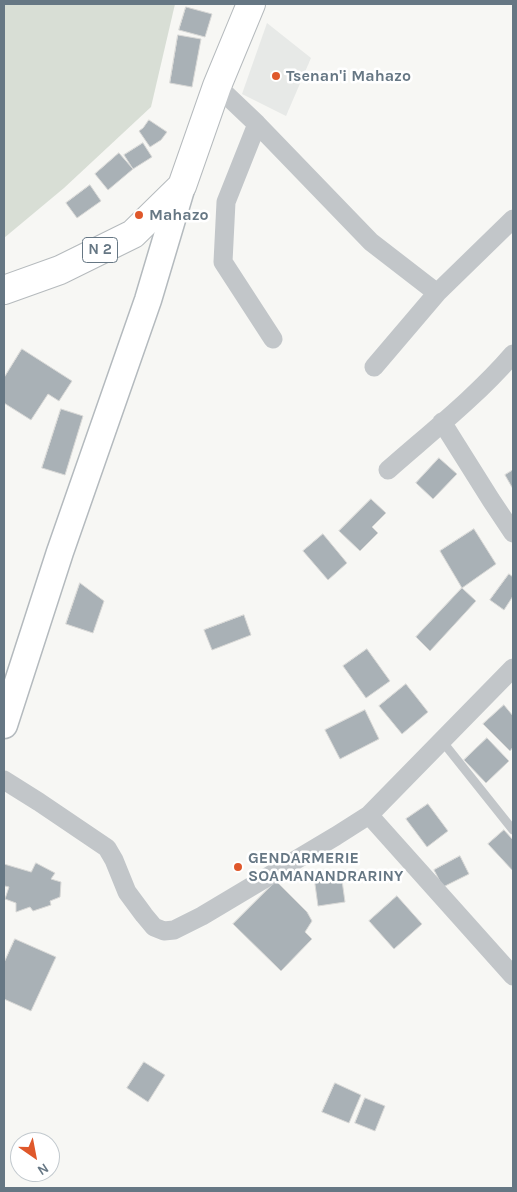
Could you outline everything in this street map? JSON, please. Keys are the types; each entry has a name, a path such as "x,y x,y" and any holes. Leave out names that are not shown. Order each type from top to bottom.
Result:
{"main road":[{"name":"N 2","path":"4,290 60,270 133,234 182,186 217,86 251,4"}],"street":[{"path":"217,86 257,124 371,242 437,293"},
{"path":"257,124 226,202 224,262 273,339"},
{"path":"4,726 60,552 148,300 182,186"},
{"path":"374,367 437,293 513,219"},
{"path":"388,470 500,369 513,354"},
{"path":"442,422 513,533"},
{"path":"4,780 107,848 127,892 144,915 154,926 164,931 174,930 202,916 369,815 513,668"},
{"path":"369,815 513,976"}],"lane":[{"path":"442,741 513,830"}],"shaded area":[{"path":"4,4 175,4 151,107 64,188 4,238"},
{"name":"Tsenan'i Mahazo","path":"267,23 311,58 286,116 242,94"}],"building":[{"path":"186,7 212,14 205,37 179,30"},
{"path":"178,35 201,39 192,87 170,83"},
{"path":"149,120 167,132 161,140 150,147 139,131"},
{"path":"143,143 152,157 133,169 124,155"},
{"path":"119,153 133,169 108,190 95,174"},
{"path":"90,185 101,201 77,218 66,203"},
{"path":"22,349 72,381 59,401 48,394 31,420 4,403 4,378"},
{"path":"61,409 83,416 65,475 42,468"},
{"path":"439,458 457,474 433,499 416,483"},
{"path":"513,470 513,489 505,475"},
{"path":"371,499 386,513 372,527 378,533 360,551 339,531"},
{"path":"474,529 496,564 462,588 440,551"},
{"path":"323,534 347,563 328,580 303,551"},
{"path":"509,574 513,577 513,596 504,610 490,600"},
{"path":"80,583 104,601 93,633 66,624"},
{"path":"462,588 476,601 430,651 416,637"},
{"path":"244,615 251,635 212,650 204,630"},
{"path":"367,649 390,681 366,698 343,666"},
{"path":"406,684 428,712 402,734 379,706"},
{"path":"504,705 513,716 513,747 510,751 483,724"},
{"path":"365,710 379,739 340,759 325,730"},
{"path":"487,738 509,761 486,783 464,760"},
{"path":"428,804 448,831 427,847 406,819"},
{"path":"504,830 513,840 513,871 488,844"},
{"path":"460,856 469,874 443,887 434,870"},
{"path":"36,863 55,873 51,879 61,882 60,897 50,901 51,905 33,911 30,907 16,912 16,903 5,899 9,887 5,886 4,889 4,864 31,872"},
{"path":"341,873 345,902 318,906 314,877"},
{"path":"276,881 307,912 312,921 305,932 312,939 281,971 233,924"},
{"path":"397,896 422,924 394,949 369,921"},
{"path":"15,939 56,957 31,1011 4,999 4,963"},
{"path":"144,1062 165,1075 148,1102 127,1088"},
{"path":"335,1083 361,1095 349,1123 322,1112"},
{"path":"365,1098 385,1106 375,1131 355,1123"}],"place":[{"name":"Tsenan'i Mahazo","path":"276,76"},
{"name":"Mahazo","path":"139,215"},
{"name":"GENDARMERIE SOAMANANDRARINY","path":"238,867"}]}
